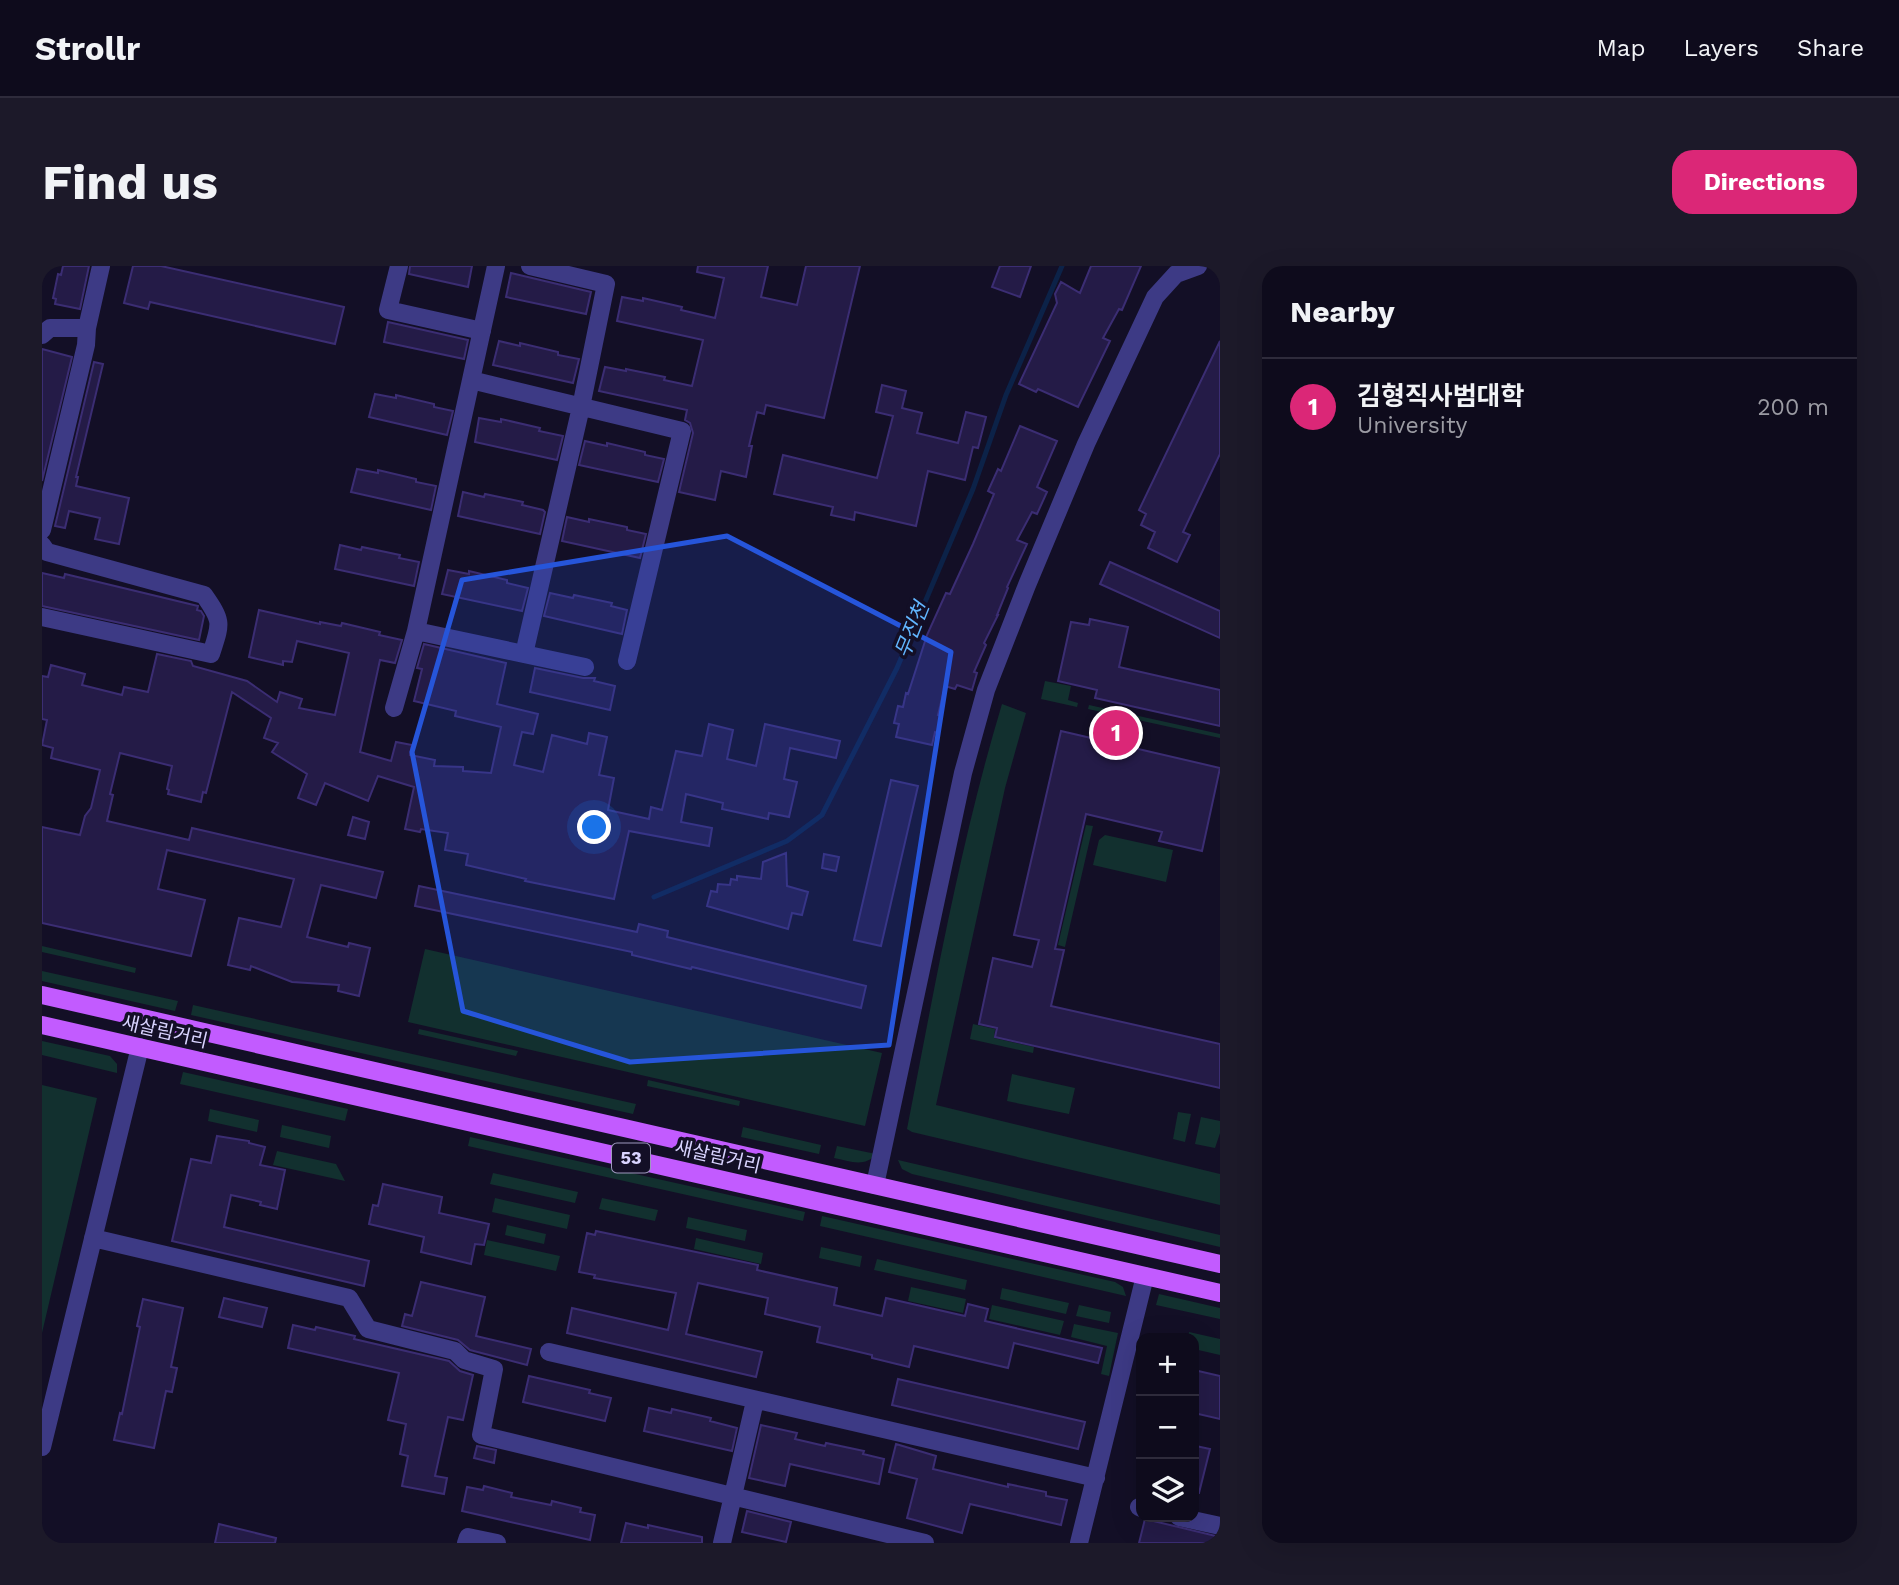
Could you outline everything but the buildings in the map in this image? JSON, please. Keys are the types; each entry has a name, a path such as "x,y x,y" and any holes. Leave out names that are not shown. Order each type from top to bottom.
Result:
{"main road":[{"name":"새살림거리","path":"42,995 1220,1264"},
{"name":"새살림거리","path":"42,1025 1220,1293"}],"street":[{"path":"42,530 86,345 87,328 101,266"},
{"path":"399,266 388,310 482,331"},
{"path":"394,708 416,631 496,266"},
{"path":"524,654 581,407 606,284 530,266"},
{"path":"875,1185 955,811 986,690 1086,444 1155,297 1177,270 1198,266"},
{"path":"42,335 50,328 87,328"},
{"path":"471,380 682,431 627,661"},
{"path":"42,545 47,552 204,595 217,613 220,626 211,654 42,617"},
{"path":"416,631 585,667"},
{"path":"42,1447 139,1047"},
{"path":"93,1238 349,1298 368,1329 455,1351 464,1360 494,1369 481,1435 925,1543"},
{"path":"1079,1543 1145,1276"},
{"path":"548,1352 1096,1478"},
{"path":"722,1543 755,1401"},
{"path":"1199,1521 1220,1526"},
{"path":"466,1543 468,1537 497,1543"}],"highlighted area":[{"path":"727,536 951,652 889,1045 630,1062 463,1011 412,752 462,580"}],"green space":[{"path":"1045,681 1071,686 1068,700 1078,703 1077,707 1041,699"},
{"path":"1002,704 1026,713 1005,788 936,1105 1220,1174 1220,1205 907,1129 961,862"},
{"path":"1089,705 1220,734 1220,738 1088,709"},
{"path":"1086,825 1093,826 1065,947 1058,945"},
{"path":"1105,835 1173,850 1166,882 1093,865 1099,840"},
{"path":"42,946 136,968 135,973 42,952"},
{"path":"425,949 882,1053 865,1126 408,1022"},
{"path":"42,971 178,1001 175,1011 42,981"},
{"path":"193,1005 636,1104 633,1114 191,1015"},
{"path":"973,1024 995,1029 994,1038 1034,1047 1033,1053 970,1039"},
{"path":"419,1029 518,1051 516,1056 418,1034"},
{"path":"42,1041 110,1056 117,1064 117,1073 42,1055"},
{"path":"183,1072 348,1109 345,1121 180,1084"},
{"path":"1012,1074 1075,1088 1069,1114 1007,1101"},
{"path":"648,1080 740,1101 739,1106 647,1086"},
{"path":"42,1085 97,1098 42,1333"},
{"path":"210,1109 259,1120 257,1132 208,1121"},
{"path":"1178,1112 1191,1114 1185,1142 1173,1139"},
{"path":"1201,1117 1220,1121 1220,1133 1215,1148 1195,1144"},
{"path":"282,1125 331,1136 329,1148 280,1137"},
{"path":"743,1127 821,1145 819,1154 741,1137"},
{"path":"470,1137 805,1212 803,1221 468,1146"},
{"path":"837,1146 876,1154 867,1161 845,1161 834,1158"},
{"path":"277,1151 336,1164 345,1181 273,1165"},
{"path":"898,1160 1220,1235 1220,1247 912,1174 902,1169"},
{"path":"493,1173 578,1192 575,1203 490,1184"},
{"path":"495,1198 570,1215 567,1229 492,1212"},
{"path":"602,1198 658,1210 655,1221 599,1209"},
{"path":"822,1216 1115,1282 1123,1287 1126,1296 820,1226"},
{"path":"688,1217 747,1230 745,1241 686,1228"},
{"path":"507,1225 546,1234 544,1244 505,1235"},
{"path":"696,1238 763,1253 761,1264 694,1249"},
{"path":"487,1240 560,1256 556,1271 484,1255"},
{"path":"821,1247 862,1256 860,1267 819,1258"},
{"path":"877,1259 967,1280 965,1290 874,1270"},
{"path":"911,1287 966,1299 963,1313 908,1301"},
{"path":"1002,1288 1069,1303 1066,1314 1000,1299"},
{"path":"1159,1294 1220,1308 1220,1319 1156,1305"},
{"path":"992,1305 1064,1321 1060,1335 989,1319"},
{"path":"1079,1305 1111,1312 1109,1323 1076,1316"},
{"path":"1074,1324 1118,1333 1109,1376 1101,1374 1107,1346 1071,1337"},
{"path":"1199,1334 1220,1339 1220,1355 1199,1350"}],"waterway":[{"name":"무진천","path":"654,897 787,841 822,815 897,668 973,489 1006,395 1062,266"}],"place":[{"name":"김형직사범대학","path":"1116,733"}]}
